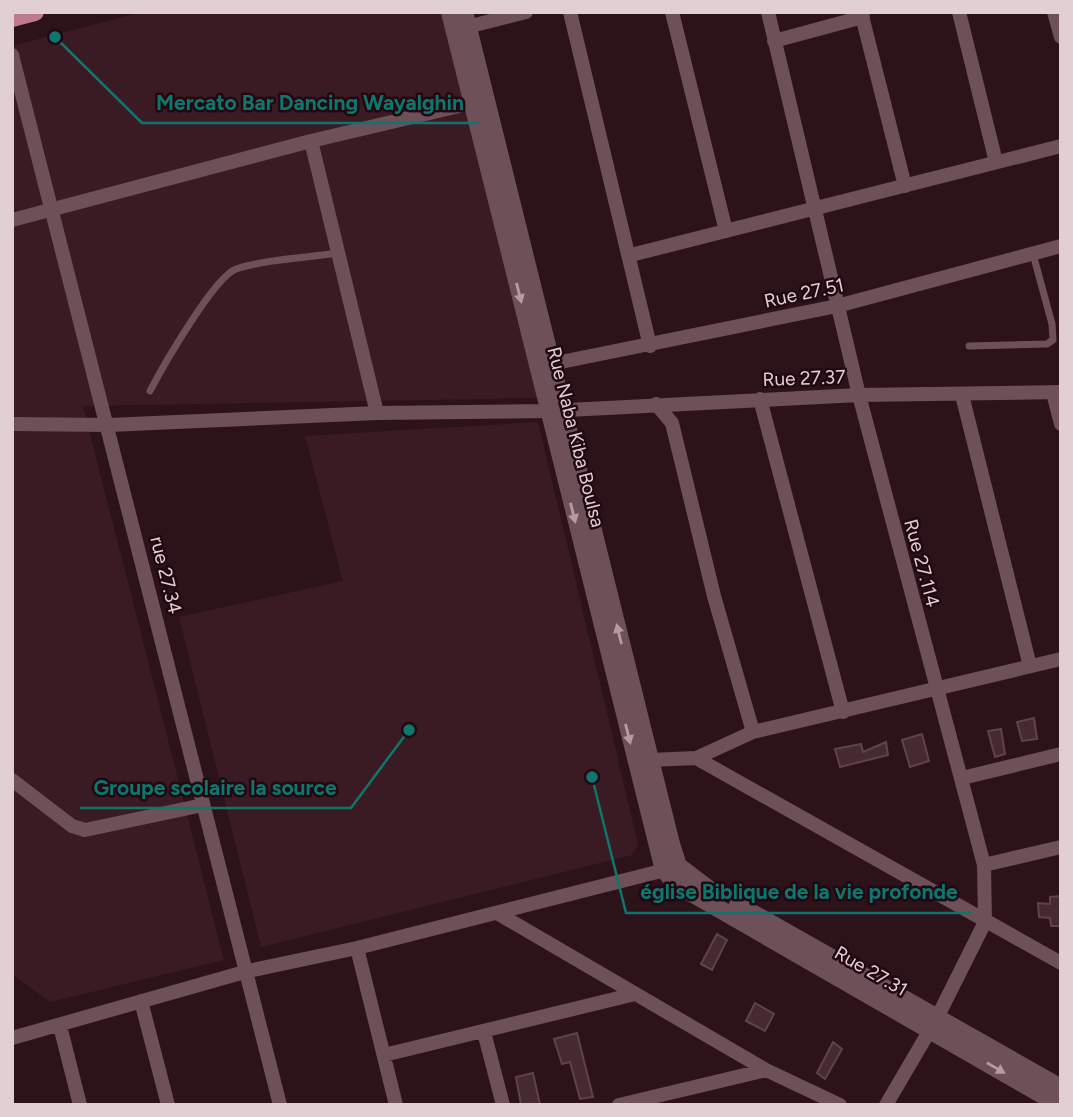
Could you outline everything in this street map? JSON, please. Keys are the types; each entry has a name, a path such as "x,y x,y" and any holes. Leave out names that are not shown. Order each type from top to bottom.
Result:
{"main road":[{"path":"12,18 35,12"}],"street":[{"name":"Rue Naba Kiba Boulsa","path":"450,12 472,103 650,760 671,868"},
{"path":"465,20 526,12"},
{"path":"570,12 631,255 650,345"},
{"path":"672,12 726,231"},
{"name":"Rue 27.114","path":"768,12 859,396 935,691 962,778 984,865 985,922 933,1024 886,1105"},
{"path":"959,12 996,162"},
{"path":"1054,12 1061,37"},
{"path":"774,41 862,15 905,186"},
{"name":"Rue Naba Kiba Boulsa","path":"465,20 551,364 555,410 671,868"},
{"name":"rue 27.34","path":"12,55 109,425 280,1105"},
{"path":"12,219 311,141 472,103"},
{"path":"311,141 377,413"},
{"path":"631,255 1061,146"},
{"name":"Rue 27.51","path":"551,364 837,306 1061,246"},
{"path":"1057,393 1061,424"},
{"name":"Rue 27.37","path":"12,424 109,425 377,413 555,410 760,399 1057,393"},
{"path":"962,395 1030,666"},
{"path":"760,399 843,712"},
{"path":"672,423 677,403"},
{"path":"656,404 672,423 714,596 753,732"},
{"path":"650,760 696,758 753,732 1061,659"},
{"path":"962,778 1061,754"},
{"path":"696,758 985,922 1061,962"},
{"path":"13,778 72,826 85,830 203,805"},
{"path":"984,865 1061,847"},
{"path":"12,1038 248,971 357,948 671,868"},
{"name":"Rue 27.31","path":"671,868 676,884 933,1024 1061,1088"},
{"path":"497,913 766,1070 840,1105"},
{"path":"357,948 396,1105"},
{"path":"384,1055 635,994"},
{"path":"141,1001 168,1105"},
{"name":"Rue 27.31","path":"933,1024 1060,1105"},
{"path":"60,1026 80,1105"},
{"path":"484,1032 503,1105"},
{"path":"619,1105 766,1070"}],"lane":[{"path":"150,391 170,354 224,278 234,270 338,253"},
{"path":"969,346 1047,344 1053,340 1052,324 1032,254"}],"shaded area":[{"path":"142,12 445,12 539,398 83,406 224,960 50,1002 12,974 12,46"},
{"path":"538,422 638,844 632,855 261,947 179,617 343,581 305,436"}],"building":[{"path":"1034,718 1037,739 1022,741 1017,722"},
{"path":"1001,729 1005,754 995,757 988,731"},
{"path":"922,734 929,761 910,767 902,740"},
{"path":"886,742 888,755 840,767 835,749 861,744 863,752"},
{"path":"1061,896 1061,926 1051,926 1050,918 1039,917 1038,903 1050,904 1050,897"},
{"path":"717,934 727,940 712,970 701,964"},
{"path":"755,1003 774,1014 765,1031 746,1021"},
{"path":"577,1033 593,1097 580,1099 570,1062 562,1064 554,1039"},
{"path":"833,1042 842,1049 825,1079 817,1073"},
{"path":"533,1073 540,1105 521,1105 516,1077"}],"place":[{"name":"Mercato Bar Dancing Wayalghin","path":"55,37"},
{"name":"Groupe scolaire la source","path":"409,730"},
{"name":"église Biblique de la vie profonde","path":"592,777"}]}
